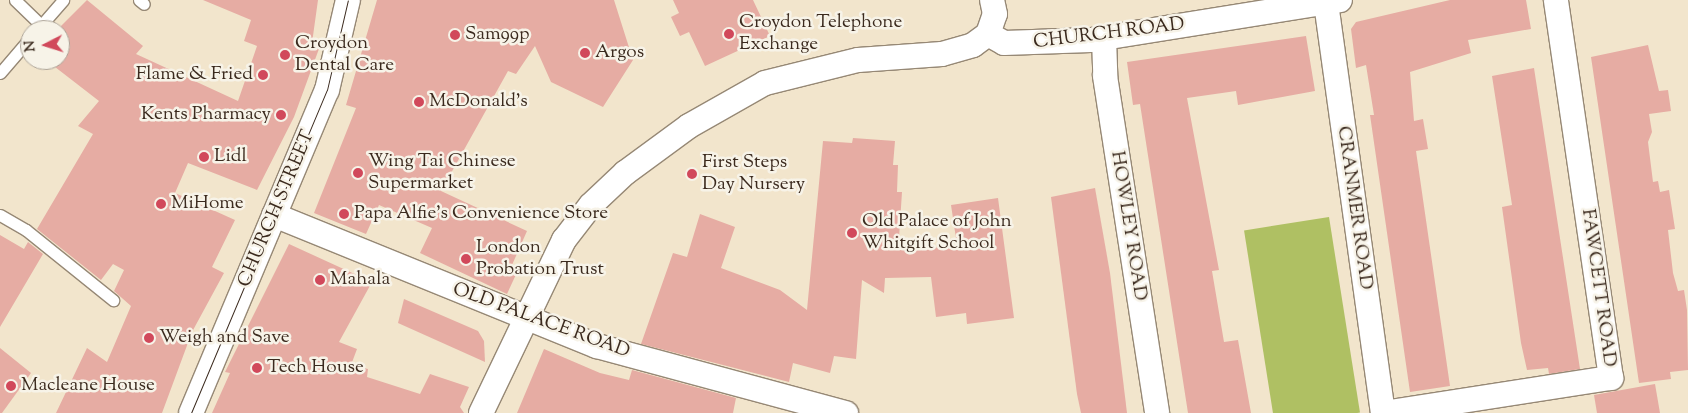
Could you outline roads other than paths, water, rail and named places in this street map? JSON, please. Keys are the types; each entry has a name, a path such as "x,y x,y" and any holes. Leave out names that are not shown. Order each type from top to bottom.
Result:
{"street":[{"name":"CHURCH STREET","path":"191,413 327,90 348,0"},
{"path":"481,413 555,256 591,205 689,126 765,83 858,60 942,54 973,45 988,34 995,14 992,0"},
{"name":"FAWCETT ROAD","path":"1383,413 1611,378 1556,0"},
{"name":"CHURCH ROAD","path":"988,34 1004,43 1104,38 1333,2"},
{"name":"CRANMER ROAD","path":"1333,2 1383,413"},
{"name":"HOWLEY ROAD","path":"1104,38 1105,76 1157,413"},
{"name":"OLD PALACE ROAD","path":"274,214 597,346 846,413"}],"lane":[{"path":"15,0 33,20"},
{"path":"45,20 63,0"},
{"path":"0,73 20,50"},
{"path":"0,215 26,230 113,300"}],"tram line":[{"path":"191,413 327,90 348,0"}],"place":[{"name":"Croydon Telephone Exchange","path":"729,34"},
{"name":"Sam99p","path":"455,35"},
{"name":"Argos","path":"585,53"},
{"name":"Croydon Dental Care","path":"285,55"},
{"name":"Flame & Fried","path":"263,75"},
{"name":"McDonald's","path":"419,102"},
{"name":"Kents Pharmacy","path":"281,115"},
{"name":"Lidl","path":"204,157"},
{"name":"Wing Tai Chinese Supermarket","path":"358,173"},
{"name":"First Steps Day Nursery","path":"692,174"},
{"name":"MiHome","path":"161,204"},
{"name":"Papa Alfie's Convenience Store","path":"344,214"},
{"name":"Old Palace of John Whitgift School","path":"852,233"},
{"name":"London Probation Trust","path":"466,259"},
{"name":"Mahala","path":"320,280"},
{"name":"Weigh and Save","path":"149,338"},
{"name":"Tech House","path":"257,368"},
{"name":"Macleane House","path":"11,386"}]}
